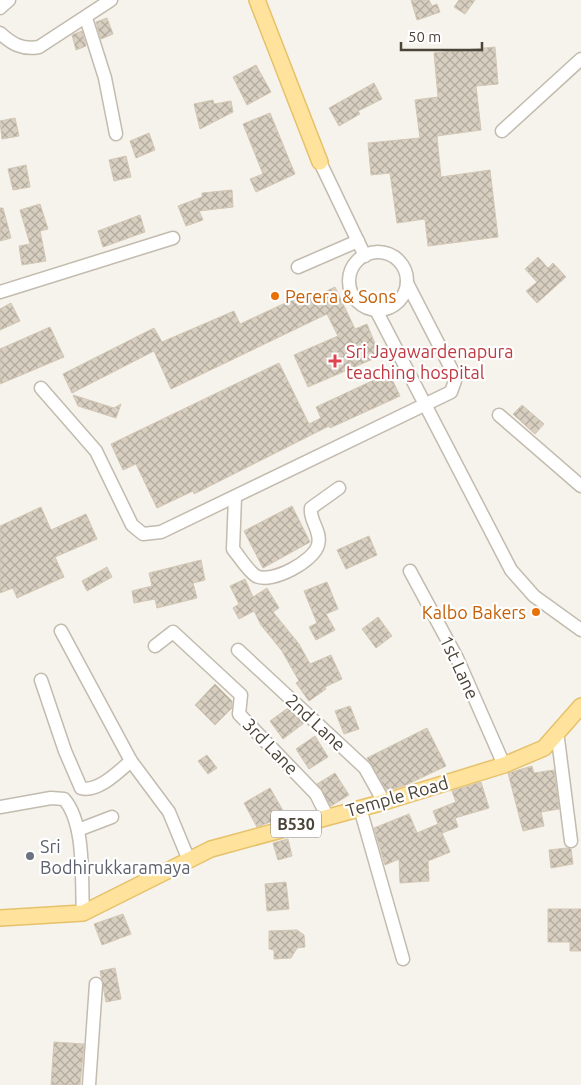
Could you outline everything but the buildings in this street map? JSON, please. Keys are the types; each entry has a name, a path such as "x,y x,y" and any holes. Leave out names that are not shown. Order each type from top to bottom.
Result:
{"main road":[{"path":"257,0 320,162"},
{"name":"Temple Road","path":"0,918 83,914 118,898 188,858 211,849 384,802 504,765 544,748 581,706"}],"street":[{"path":"0,8 9,0"},
{"path":"0,33 13,45 30,48 39,47 111,0"},
{"path":"86,18 105,78 116,134"},
{"path":"502,131 581,59"},
{"path":"320,162 364,256"},
{"path":"0,292 173,238"},
{"path":"298,268 358,242"},
{"path":"41,388 96,452 132,525 143,534 161,532 235,498 451,392 456,378 407,283 403,266 397,260 381,253 364,256 352,269 350,287 359,303 376,310 393,306 405,292 407,283"},
{"path":"376,310 511,570 534,596 581,630"},
{"path":"499,416 581,486"},
{"path":"235,498 234,549 255,576 267,578 289,571 309,558 318,545 319,534 310,516 311,508 338,488"},
{"name":"1st Lane","path":"410,571 457,658 504,765"},
{"path":"62,632 131,761 169,812 188,858"},
{"name":"3rd Lane","path":"155,646 174,632 242,694 239,714 316,794 327,816"},
{"name":"2nd Lane","path":"238,650 365,768 384,802"},
{"path":"41,680 65,750 81,788 86,790 102,784 131,761"},
{"path":"556,736 558,739 571,841"},
{"path":"0,807 51,798 64,799 72,808 78,830 83,914"},
{"path":"360,808 403,960"},
{"path":"78,830 112,817"},
{"path":"89,1085 96,984"}],"place":[{"name":"Perera & Sons","path":"275,296"},
{"name":"Sri Jayawardenapura teaching hospital","path":"335,361"},
{"name":"Kalbo Bakers","path":"536,612"},
{"name":"Sri Bodhirukkaramaya","path":"30,856"}]}
